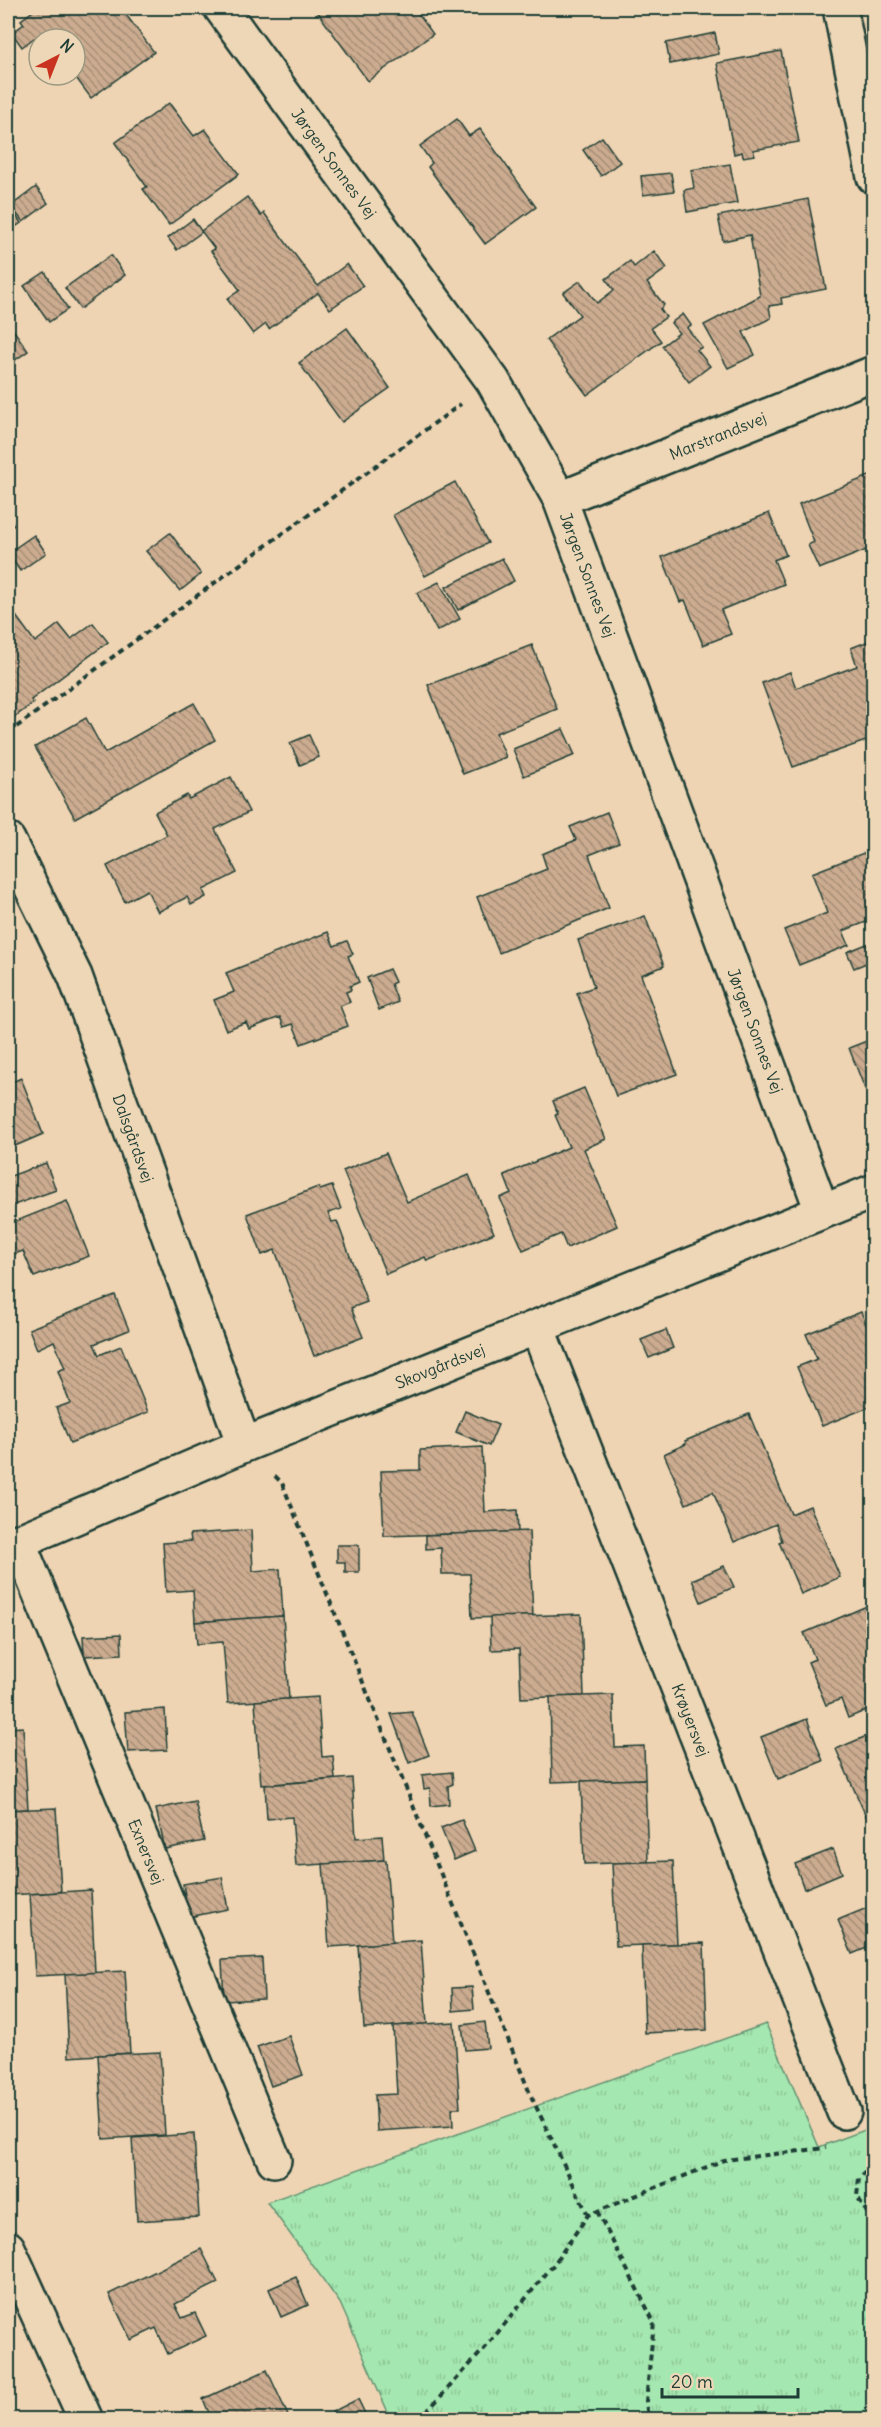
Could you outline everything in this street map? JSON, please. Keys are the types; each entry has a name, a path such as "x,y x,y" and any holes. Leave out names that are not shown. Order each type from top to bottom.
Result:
{"street":[{"name":"Jørgen Sonnes Vej","path":"221,8 493,381 560,499 822,1211"},
{"path":"840,8 873,177"},
{"name":"Marstrandsvej","path":"560,499 873,373"},
{"name":"Dalsgårdsvej","path":"8,840 75,976 244,1445"},
{"name":"Skovgårdsvej","path":"13,1544 244,1445 873,1191"},
{"name":"Krøyersvej","path":"537,1327 844,2112"},
{"name":"Exnersvej","path":"13,1544 274,2160"},
{"path":"8,2248 86,2420"}],"path":[{"path":"8,733 493,381"},
{"path":"244,1445 282,1483 531,2096 588,2215"},
{"path":"419,2420 485,2348 554,2264 588,2215 724,2160 836,2147"},
{"path":"873,2164 859,2178 857,2196 873,2224"},
{"path":"597,2211 654,2322 646,2401 648,2420"}],"green space":[{"path":"766,2024 819,2147 873,2127 873,2419 391,2419 340,2303 267,2202"}],"building":[{"path":"37,8 60,8 62,11 68,8 121,8 154,52 91,98 83,87 87,87 87,27 27,27 27,43 22,47 12,33 24,24 21,20"},
{"path":"326,8 414,8 433,34 368,81 318,13"},
{"path":"683,8 702,8 684,11"},
{"path":"715,33 719,54 670,64 666,43"},
{"path":"781,51 799,142 753,150 755,155 743,157 742,152 734,154 717,63"},
{"path":"169,103 194,136 205,129 239,174 169,225 143,189 147,187 115,143"},
{"path":"457,119 469,136 480,129 536,207 485,244 428,167 432,163 420,146"},
{"path":"602,137 620,162 601,176 583,150"},
{"path":"730,164 737,203 687,212 684,190 694,188 691,170"},
{"path":"671,173 674,191 643,195 641,176"},
{"path":"36,187 48,203 23,222 11,206"},
{"path":"247,197 261,216 264,213 318,286 347,264 363,286 330,309 318,293 269,329 266,324 253,334 227,299 240,290 211,251 215,249 202,232 177,250 168,238 193,219 201,231"},
{"path":"808,199 826,289 781,298 782,304 769,306 771,318 743,332 755,355 728,368 704,325 760,296 750,235 723,241 718,216"},
{"path":"8,206 21,223 8,232"},
{"path":"654,251 667,268 647,283 664,305 660,309 666,317 651,328 661,341 587,395 546,340 580,315 563,293 580,281 597,303 614,290 606,279 630,261 634,267"},
{"path":"111,255 125,275 80,309 65,288"},
{"path":"45,272 68,309 49,322 24,286"},
{"path":"683,314 691,325 687,328 702,347 697,350 710,366 689,382 662,346 679,333 671,323"},
{"path":"10,325 28,351 8,365 8,327"},
{"path":"347,328 390,388 342,422 299,363"},
{"path":"874,474 874,547 819,569 808,545 814,542 799,504"},
{"path":"455,482 488,543 425,576 393,515"},
{"path":"769,513 786,555 774,560 784,584 721,610 731,634 703,645 685,600 680,602 662,557"},
{"path":"8,516 14,525 8,530"},
{"path":"170,533 201,574 180,591 146,551"},
{"path":"34,535 46,553 20,571 8,553"},
{"path":"502,558 514,581 458,610 446,587"},
{"path":"439,582 460,619 437,631 417,593"},
{"path":"8,605 35,642 59,624 71,639 93,623 108,642 31,700 33,703 8,722"},
{"path":"874,639 874,738 793,767 762,683 790,672 796,688 857,666 851,648"},
{"path":"532,645 557,709 496,733 506,757 463,774 428,685"},
{"path":"194,703 215,740 75,818 35,747 86,718 105,753"},
{"path":"563,729 575,755 524,776 513,749"},
{"path":"309,735 319,757 300,765 290,743"},
{"path":"231,777 249,812 215,829 237,873 203,890 206,897 191,905 187,897 158,912 147,890 125,902 107,866 167,835 155,812 187,795 189,799"},
{"path":"607,812 619,843 589,855 609,908 499,953 477,897 547,869 542,854 576,840 570,827"},
{"path":"874,849 874,919 843,931 849,945 799,965 784,930 827,913 812,873"},
{"path":"645,916 664,966 641,975 677,1074 616,1096 577,993 594,987 578,940"},
{"path":"328,932 334,946 347,941 353,954 348,956 359,982 350,986 351,990 346,992 350,1002 340,1006 348,1026 301,1044 293,1024 284,1027 280,1017 249,1029 246,1022 226,1030 214,1000 234,992 226,973"},
{"path":"874,941 874,960 854,968 847,952"},
{"path":"389,969 395,982 391,984 398,1002 379,1010 367,978"},
{"path":"874,1038 874,1085 865,1089 849,1048"},
{"path":"21,1078 43,1134 8,1149 8,1084"},
{"path":"584,1088 606,1139 584,1149 617,1226 567,1248 561,1234 523,1250 500,1198 511,1193 504,1175 569,1147 555,1115 558,1114 553,1101"},
{"path":"386,1153 407,1202 469,1175 494,1233 427,1261 425,1257 386,1274 343,1171"},
{"path":"46,1163 56,1190 11,1206 8,1197 8,1177"},
{"path":"332,1186 341,1209 328,1213 332,1222 337,1221 367,1302 351,1308 363,1337 314,1356 275,1250 262,1255 247,1214 318,1187 320,1190"},
{"path":"67,1201 89,1256 34,1277 23,1251 9,1256 8,1228 13,1226 11,1223"},
{"path":"115,1295 129,1330 94,1344 99,1355 121,1346 148,1412 70,1443 56,1408 70,1403 58,1371 65,1368 54,1341 37,1349 29,1329"},
{"path":"861,1312 866,1324 870,1322 874,1330 874,1405 822,1426 797,1367 817,1359 806,1334"},
{"path":"666,1330 673,1348 649,1358 641,1340"},
{"path":"465,1411 498,1425 489,1446 456,1432"},
{"path":"749,1414 791,1514 810,1506 840,1577 801,1594 779,1542 782,1541 776,1524 734,1542 713,1492 686,1504 664,1454 686,1444 685,1441"},
{"path":"482,1447 485,1512 517,1510 518,1532 384,1536 381,1471 420,1470 420,1450"},
{"path":"251,1530 253,1571 280,1569 283,1616 195,1622 193,1590 166,1592 163,1543 191,1541 190,1534"},
{"path":"529,1531 533,1616 472,1618 470,1574 442,1574 441,1548 426,1549 426,1535"},
{"path":"337,1545 359,1545 359,1572 345,1572 345,1562 337,1562"},
{"path":"724,1566 734,1587 701,1602 692,1580"},
{"path":"874,1603 874,1707 848,1718 841,1699 826,1705 808,1662 815,1659 804,1633"},
{"path":"581,1614 584,1696 521,1698 519,1649 491,1650 490,1617"},
{"path":"283,1616 289,1699 228,1703 223,1642 197,1644 195,1622"},
{"path":"121,1634 122,1654 84,1656 83,1636"},
{"path":"613,1695 615,1747 644,1746 645,1779 552,1782 550,1697"},
{"path":"318,1697 322,1757 333,1756 335,1779 261,1785 255,1701"},
{"path":"165,1709 167,1750 128,1752 125,1712"},
{"path":"412,1712 429,1755 409,1763 391,1714"},
{"path":"807,1719 823,1761 778,1779 761,1737"},
{"path":"23,1727 28,1809 8,1810 8,1728"},
{"path":"874,1733 874,1834 836,1749"},
{"path":"452,1772 453,1784 448,1786 449,1804 431,1806 430,1788 424,1789 422,1775"},
{"path":"352,1778 356,1838 382,1836 384,1860 296,1866 292,1817 267,1819 265,1785"},
{"path":"645,1779 648,1862 584,1864 581,1781"},
{"path":"195,1801 204,1841 165,1849 156,1809"},
{"path":"56,1808 61,1892 8,1895 8,1810"},
{"path":"462,1820 475,1851 454,1860 441,1828"},
{"path":"833,1849 842,1873 804,1889 795,1864"},
{"path":"386,1860 392,1943 329,1947 323,1864"},
{"path":"673,1861 677,1944 616,1946 612,1863"},
{"path":"222,1877 228,1909 189,1917 183,1884"},
{"path":"91,1890 95,1973 35,1976 30,1894"},
{"path":"874,1905 874,1945 852,1954 838,1920"},
{"path":"421,1940 427,2024 364,2028 358,1945"},
{"path":"704,1943 707,2030 645,2033 642,1945"},
{"path":"262,1958 264,1999 224,2001 222,1960"},
{"path":"125,1971 130,2053 69,2057 65,1974"},
{"path":"472,1987 474,2009 453,2011 452,1988"},
{"path":"454,2022 460,2108 452,2108 453,2126 377,2131 375,2095 397,2094 393,2026"},
{"path":"485,2022 488,2048 465,2050 462,2025"},
{"path":"289,2036 303,2075 271,2086 257,2047"},
{"path":"160,2052 165,2135 103,2139 98,2055"},
{"path":"194,2134 199,2217 137,2221 132,2138"},
{"path":"201,2249 218,2283 175,2304 182,2318 195,2313 206,2336 168,2354 156,2328 131,2340 109,2294"},
{"path":"296,2277 308,2305 281,2317 269,2289"},
{"path":"267,2370 290,2420 212,2420 203,2399"},
{"path":"358,2399 368,2420 335,2420 332,2412"}]}
